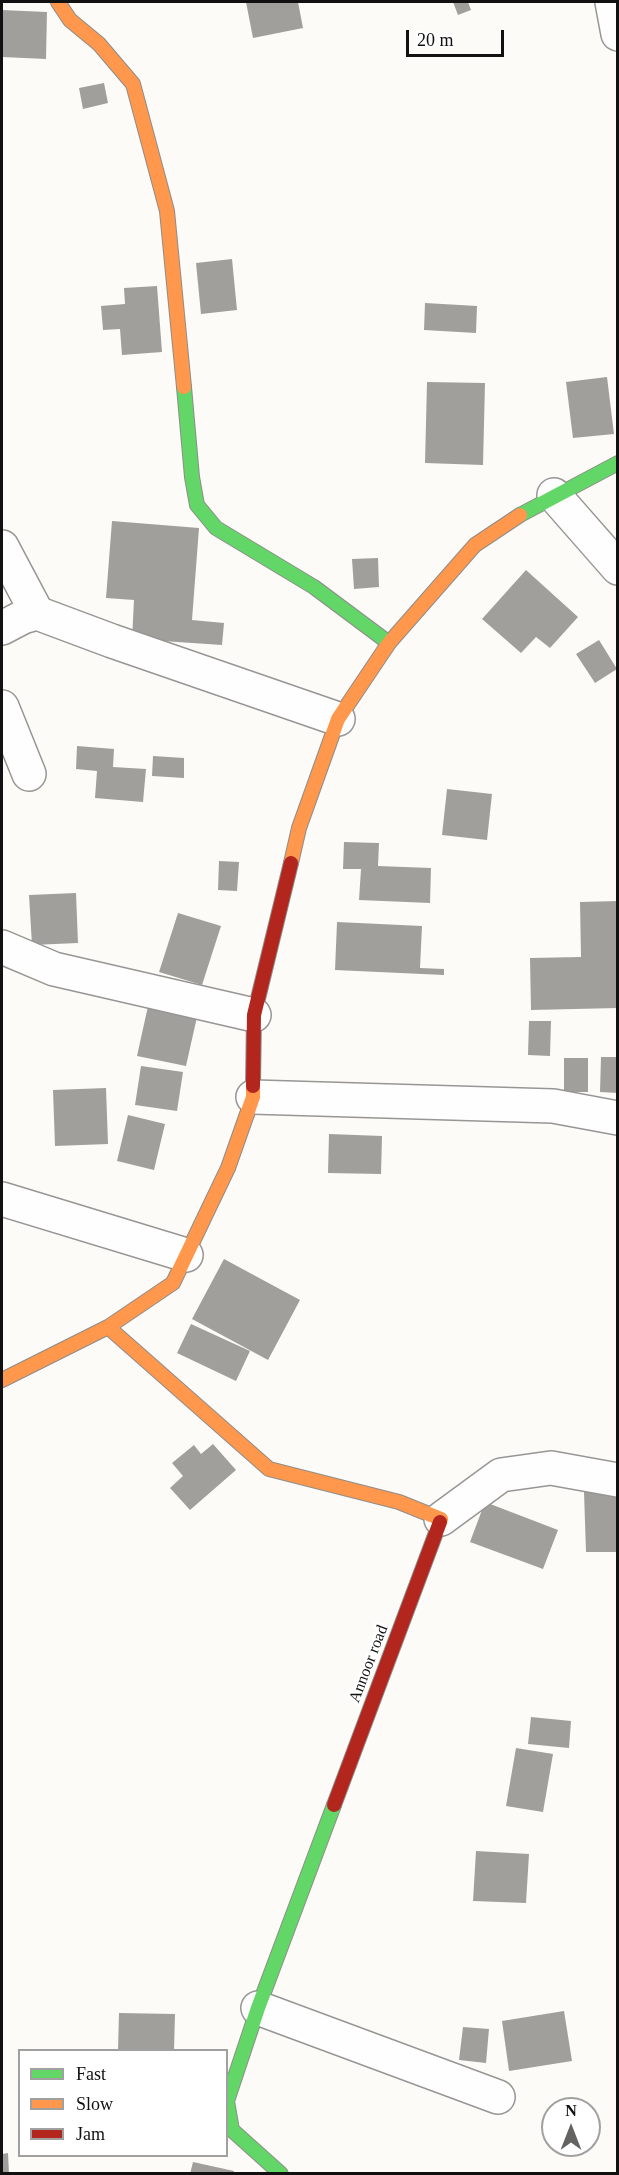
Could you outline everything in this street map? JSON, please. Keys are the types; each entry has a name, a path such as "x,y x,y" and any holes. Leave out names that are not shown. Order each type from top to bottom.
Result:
{"street":[{"path":"58,2 70,20 99,44 133,84 167,211 191,466 197,505 216,528 314,587 389,643"},
{"path":"612,2 618,34"},
{"path":"2,1380 108,1327 173,1284 228,1168 253,1097 254,1015 299,828 338,719 389,643 475,545 527,510 618,463"},
{"path":"554,495 618,568"},
{"path":"2,547 37,613"},
{"path":"2,628 22,617 37,613 338,719"},
{"path":"2,707 30,774"},
{"path":"2,947 54,969 254,1015"},
{"path":"253,1097 553,1106 618,1118"},
{"path":"2,1199 186,1255"},
{"path":"108,1327 269,1469 399,1502 441,1520 501,1475 551,1468 618,1480"},
{"name":"Annoor road","path":"228,2098 258,2008 441,1520"},
{"path":"258,2008 498,2097"},
{"name":"Annoor road","path":"228,2107 232,2130 281,2174"}],"building":[{"path":"246,2 298,2 303,28 253,38"},
{"path":"453,2 468,2 471,10 458,15"},
{"path":"2,10 47,12 46,59 2,57"},
{"path":"104,83 108,103 83,109 79,88"},
{"path":"232,259 237,310 201,314 196,263"},
{"path":"157,286 162,352 122,355 120,329 103,330 101,306 125,304 124,288"},
{"path":"425,303 477,306 476,333 424,330"},
{"path":"607,377 614,434 573,438 566,382"},
{"path":"427,382 485,383 483,465 425,463"},
{"path":"112,521 199,528 192,620 224,623 222,645 132,639 134,600 106,598"},
{"path":"378,558 379,587 354,589 352,559"},
{"path":"526,570 578,617 550,648 536,637 521,653 482,619"},
{"path":"599,640 617,669 595,683 576,654"},
{"path":"77,746 114,749 113,767 146,769 143,802 95,798 97,771 76,769"},
{"path":"153,756 184,758 184,778 152,776"},
{"path":"447,789 492,794 487,840 442,835"},
{"path":"344,842 379,843 378,866 431,868 430,903 359,900 361,869 343,869"},
{"path":"219,861 239,862 237,891 218,890"},
{"path":"76,893 78,943 32,945 29,895"},
{"path":"618,901 618,1008 531,1010 530,958 581,957 580,902"},
{"path":"178,913 221,926 202,985 159,972"},
{"path":"337,922 422,926 420,968 444,969 444,975 335,970"},
{"path":"150,997 199,1008 186,1066 137,1056"},
{"path":"529,1021 551,1021 550,1056 528,1055"},
{"path":"601,1057 618,1057 618,1093 600,1092"},
{"path":"564,1058 588,1058 588,1092 564,1092"},
{"path":"141,1066 183,1072 177,1111 135,1105"},
{"path":"106,1088 108,1144 55,1146 53,1090"},
{"path":"128,1115 165,1124 154,1170 117,1161"},
{"path":"329,1134 382,1136 381,1174 328,1173"},
{"path":"224,1259 300,1300 268,1360 192,1319"},
{"path":"191,1324 250,1351 236,1381 177,1353"},
{"path":"213,1444 236,1470 190,1510 170,1488 183,1476 172,1463 194,1445 201,1454"},
{"path":"584,1492 618,1492 618,1552 586,1552"},
{"path":"485,1502 558,1530 543,1569 470,1542"},
{"path":"531,1717 571,1721 569,1748 528,1744"},
{"path":"516,1748 553,1754 543,1812 506,1806"},
{"path":"476,1851 529,1854 526,1903 473,1901"},
{"path":"564,2011 572,2061 509,2071 502,2021"},
{"path":"119,2013 175,2014 174,2049 118,2049"},
{"path":"463,2027 489,2029 486,2063 459,2060"},
{"path":"8,2153 9,2174 2,2174 2,2154"},
{"path":"193,2162 234,2171 233,2174 190,2174"}],"traffic: fast":[{"path":"184,387 192,477 197,505 216,528 314,587 389,643"},
{"path":"520,515 618,463"},
{"path":"228,2098 258,2008 334,1805"},
{"path":"228,2107 232,2130 281,2174"}],"traffic: slow":[{"path":"58,2 70,20 99,44 133,84 167,211 184,387"},
{"path":"291,863 299,828 338,719 389,643 475,545 520,515"},
{"path":"2,1380 108,1327 173,1283 228,1168 253,1097 253,1086"},
{"path":"108,1327 269,1469 399,1502 441,1519 440,1522"}],"traffic: jam":[{"path":"253,1086 254,1015 291,863"},
{"path":"334,1805 440,1522"}]}
